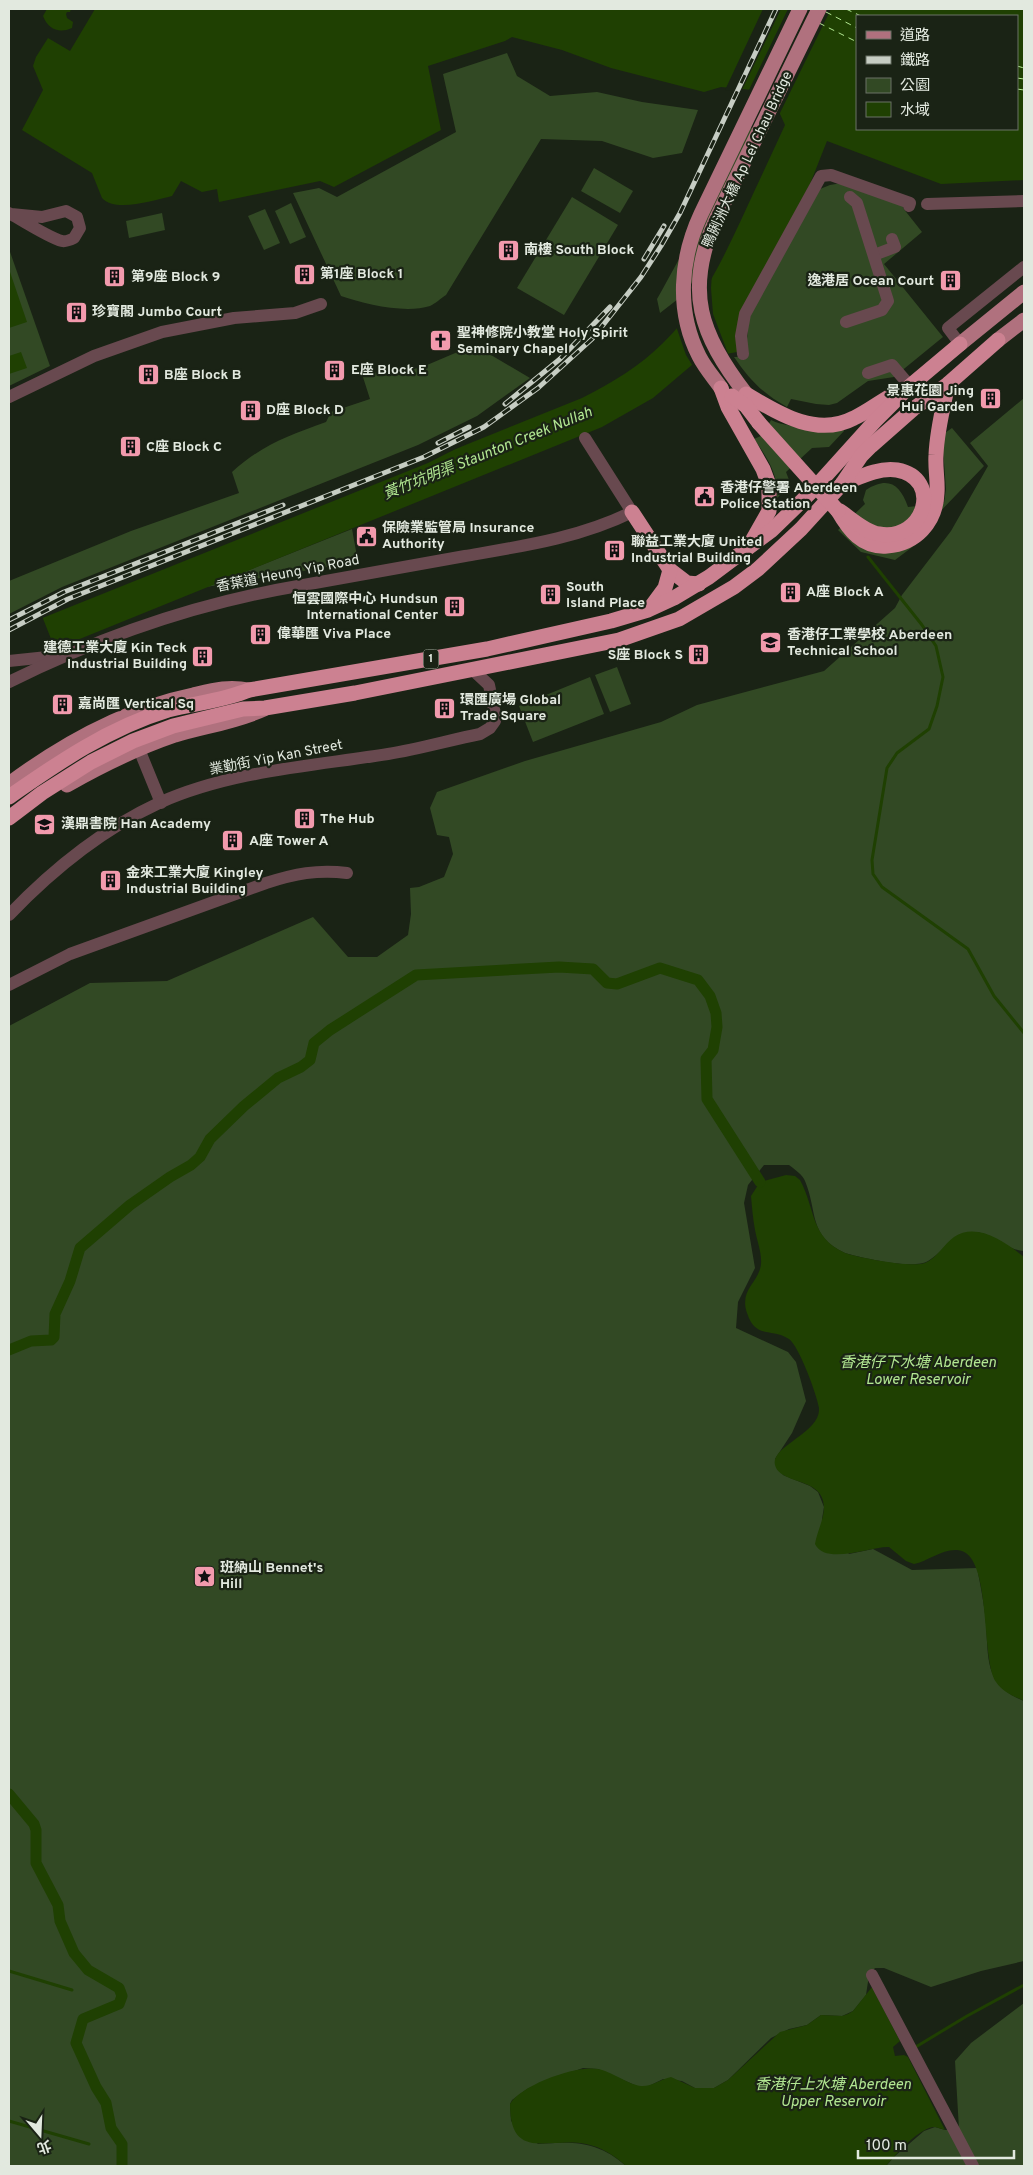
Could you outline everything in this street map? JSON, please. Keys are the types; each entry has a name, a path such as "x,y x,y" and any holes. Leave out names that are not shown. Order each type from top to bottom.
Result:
{"highway":[{"name":"1","path":"9,818 91,762 125,745 173,726 243,709 265,708 474,671 619,640 679,619 734,587 758,569 801,529 842,484 871,446 929,396 948,384 998,340"},
{"name":"1","path":"9,797 52,766 118,730 169,710 232,697 250,690 488,649 610,621 648,610 674,598 699,584 772,530 822,480 861,435 910,386 960,344"},
{"path":"746,400 759,423 838,511 869,531 880,534 892,534 907,529 913,524 930,502 938,423 948,384"},
{"path":"722,388 795,421 824,425 848,421 880,401 910,386"},
{"path":"722,388 728,407 767,478 770,499 768,511 750,545"},
{"path":"842,484 880,470 896,470 911,476 930,502"},
{"path":"632,512 670,570 687,584 699,584"},
{"path":"648,610 665,588 670,570"}],"main road":[{"name":"鴨脷洲大橋 Ap Lei Chau Bridge","path":"722,388 700,358 686,320 683,290 686,260 692,236 701,214 800,9"},
{"name":"鴨脷洲大橋 Ap Lei Chau Bridge","path":"746,400 711,343 707,333 700,304 702,260 705,246 716,219 819,9"},
{"path":"960,344 1024,292"},
{"path":"998,340 1024,320"},
{"path":"9,784 40,762 80,738 119,719 152,706 174,699 230,687 250,690"},
{"path":"9,822 94,769 140,748 176,735 243,717 265,708"}],"street":[{"path":"743,354 741,336 745,314 821,176 832,175 909,204"},
{"path":"846,322 882,310 888,301 857,203 850,197"},
{"path":"927,204 1024,201"},
{"path":"66,211 77,217 80,228 74,238 62,241 10,214 42,217 66,211"},
{"path":"874,255 895,247 892,239"},
{"path":"960,344 948,328 1024,267"},
{"path":"9,397 94,356 162,332 210,321 295,313 321,304"},
{"path":"868,374 892,365 910,386"},
{"path":"585,438 632,512"},
{"name":"香葉道 Heung Yip Road","path":"9,682 70,655 154,622 209,605 296,586 548,542 591,530 632,512"},
{"name":"香葉道 Heung Yip Road","path":"9,661 70,655"},
{"name":"業勤街 Yip Kan Street","path":"9,915 43,880 98,836 161,802 219,782 391,754 480,734 490,728 495,721 495,714 489,685 474,671"},
{"path":"142,754 161,802"},
{"path":"9,985 70,954 266,883 325,870 346,873"},
{"path":"872,1974 973,2166"}],"green space":[{"path":"507,53 517,76 550,96 597,92 642,102 698,110 682,153 653,158 602,141 541,139 446,295 430,306 409,309 373,305 341,296 293,193 319,188 337,197 456,132 443,74"},
{"path":"744,124 764,134 753,155 750,167 687,292 660,313 657,299 690,239"},
{"path":"594,168 633,191 620,213 581,191"},
{"path":"842,183 903,204 903,208 922,232 884,264 943,337 894,377 868,381 837,403 829,405 816,404 791,399 787,407 757,385 734,357 747,357 749,316 820,189"},
{"path":"572,197 618,225 564,315 517,288"},
{"path":"291,203 306,237 290,244 275,211"},
{"path":"265,209 280,243 264,250 248,216"},
{"path":"162,213 165,230 129,238 126,221"},
{"path":"9,249 50,366 9,386"},
{"path":"474,345 530,378 477,416 418,445 62,587 9,614 9,581 131,531 239,493 232,472 254,454 288,437 326,422 331,412 370,399 362,374 420,368"},
{"path":"1024,398 1024,1251 1017,1250 985,1234 971,1232 959,1236 928,1261 921,1263 900,1264 845,1253 825,1239 820,1231 809,1192 800,1174 789,1165 764,1165 748,1185 744,1203 755,1268 738,1302 736,1328 788,1352 796,1362 806,1401 792,1433 775,1459 783,1475 810,1486 818,1492 824,1507 822,1519 849,1554 873,1549 912,1570 977,1568 985,1614 990,1666 1000,1686 1024,1701 1024,1961 981,1971 931,1987 884,1968 875,1968 869,1975 866,1995 853,2011 842,2016 821,2015 807,2025 789,2029 771,2038 728,2080 714,2088 695,2088 682,2081 663,2079 649,2086 637,2086 598,2069 583,2068 527,2089 512,2100 510,2104 511,2121 538,2144 585,2144 606,2152 626,2166 9,2166 9,1026 90,983 167,981 313,917 348,957 377,957 408,935 411,914 410,888 419,887 444,877 453,854 449,837 437,835 430,808 437,792 525,761 661,722 697,705 824,671 895,608 902,595 951,531 988,466 970,443"},
{"path":"771,420 797,426 842,426 844,431 829,447 812,448 786,472 791,485 777,498 774,474 768,460 754,439 763,435"},
{"path":"952,428 984,466 931,521 927,536 895,560 861,552 838,530 865,504 863,500 866,490 887,483 897,488 908,507 944,503 946,489 942,435"},
{"path":"352,529 358,562 206,587"},
{"path":"617,667 631,704 610,712 595,675"},
{"path":"590,677 604,714 533,742 519,706"},
{"path":"1024,2003 1024,2166 886,2166 924,2131 935,2127 945,2130 959,2129 955,2061 971,2043"}],"water":[{"path":"47,9 71,9 66,14 67,18 73,22 72,28 58,30 51,27 43,16"},
{"name":"黃竹坑明渠 Staunton Creek Nullah","path":"95,9 1024,9 1024,180 941,184 827,141 810,184 740,313 737,352 699,359 653,398 602,427 55,649 42,616 582,398 635,367 676,329 709,284 785,125 775,103 753,90 721,87 704,92 611,68 562,50 512,37 428,66 441,130 334,187 320,181 219,202 217,189 202,192 181,181 172,196 136,204 116,205 102,198 92,173 22,130 43,90 33,66 36,57 48,38 70,51"},
{"path":"9,269 27,322 9,328"},
{"path":"21,352 27,368 9,374 9,356"},
{"name":"香港仔下水塘 Aberdeen Lower Reservoir","path":"786,1175 795,1176 800,1180 820,1231 825,1239 845,1253 886,1262 925,1263 933,1258 954,1237 972,1231 1000,1240 1024,1257 1024,1701 1002,1688 996,1682 991,1669 981,1586 976,1568 968,1555 957,1550 951,1550 914,1564 906,1561 889,1547 829,1554 815,1544 824,1512 822,1497 810,1486 785,1476 775,1465 776,1458 780,1452 812,1425 817,1417 819,1408 807,1371 793,1343 782,1336 759,1330 755,1327 745,1305 747,1292 757,1276 761,1264 751,1196 760,1182"},
{"name":"香港仔上水塘 Aberdeen Upper Reservoir","path":"872,1987 900,2041 893,2047 895,2056 904,2055 908,2057 945,2130 933,2127 920,2133 907,2143 886,2166 626,2166 608,2152 592,2145 572,2143 546,2144 524,2140 517,2134 512,2122 510,2104 516,2097 525,2090 550,2078 577,2070 598,2069 641,2086 671,2077 695,2088 714,2088 728,2080 780,2032 807,2025 821,2015 842,2016 848,2014 853,2011"}],"pier":[{"path":"763,9 781,9 741,92 725,90"},
{"path":"788,9 831,9 779,115 773,104 765,98 748,92"},
{"path":"712,273 713,314 729,356 701,361 694,368 686,355 676,326 701,293"},
{"path":"481,436 428,463 40,619 41,614"}],"waterway":[{"path":"868,557 922,625 936,646 943,677 937,706 929,729 897,753 887,768 872,860 873,874 882,887 968,949 994,996 1024,1033"},
{"path":"9,1350 31,1341 51,1340 54,1337 55,1314 70,1281 80,1248 130,1205 191,1165 200,1157 210,1139 244,1106 278,1078 301,1067 310,1060 314,1043 330,1030 416,975 559,967 593,969 607,983 617,984 660,968 698,980 710,996 716,1013 717,1027 713,1050 706,1059 707,1099 760,1182"},
{"path":"9,1794 34,1824 36,1830 36,1863 58,1905 60,1921 74,1953 88,1970 119,1988 122,1996 119,2004 83,2019 76,2043 96,2087 106,2103 111,2128 122,2144 122,2166"},
{"path":"9,1971 72,1990"},
{"path":"914,2048 1024,1985"},
{"path":"9,2121 89,2144"}],"ferry route":[{"path":"846,9 859,15"},
{"path":"826,12 856,27"},
{"path":"819,23 856,42"},
{"path":"1018,66 1024,68"},
{"path":"1018,78 1024,79"},
{"path":"1018,89 1024,90"}],"railway":[{"path":"9,630 68,599 424,457 484,427 538,388 592,339 641,277 661,246 680,213 776,9"},
{"path":"644,259 664,226"},
{"path":"505,404 560,359 610,307"},
{"path":"438,443 469,427"},
{"path":"9,620 64,592 283,505"}],"place":[{"name":"南樓 South Block","path":"508,250"},
{"name":"第1座 Block 1","path":"304,274"},
{"name":"第9座 Block 9","path":"115,277"},
{"name":"逸港居 Ocean Court","path":"950,281"},
{"name":"珍寶閣 Jumbo Court","path":"76,312"},
{"name":"聖神修院小教堂 Holy Spirit Seminary Chapel","path":"441,341"},
{"name":"E座 Block E","path":"335,370"},
{"name":"B座 Block B","path":"148,375"},
{"name":"景惠花園 Jing Hui Garden","path":"990,399"},
{"name":"D座 Block D","path":"250,410"},
{"name":"C座 Block C","path":"130,447"},
{"name":"香港仔警署 Aberdeen Police Station","path":"704,496"},
{"name":"保險業監管局 Insurance Authority","path":"366,536"},
{"name":"聯益工業大廈 United Industrial Building","path":"615,550"},
{"name":"A座 Block A","path":"790,592"},
{"name":"South Island Place","path":"550,595"},
{"name":"恒雲國際中心 Hundsun International Center","path":"454,607"},
{"name":"偉華匯 Viva Place","path":"261,634"},
{"name":"香港仔工業學校 Aberdeen Technical School","path":"771,643"},
{"name":"S座 Block S","path":"699,655"},
{"name":"建德工業大廈 Kin Teck Industrial Building","path":"203,656"},
{"name":"嘉尚匯 Vertical Sq","path":"62,704"},
{"name":"環匯廣場 Global Trade Square","path":"444,708"},
{"name":"The Hub","path":"304,819"},
{"name":"漢鼎書院 Han Academy","path":"45,824"},
{"name":"A座 Tower A","path":"233,841"},
{"name":"金來工業大廈 Kingley Industrial Building","path":"110,881"},
{"name":"班納山 Bennet's Hill","path":"204,1576"}]}
